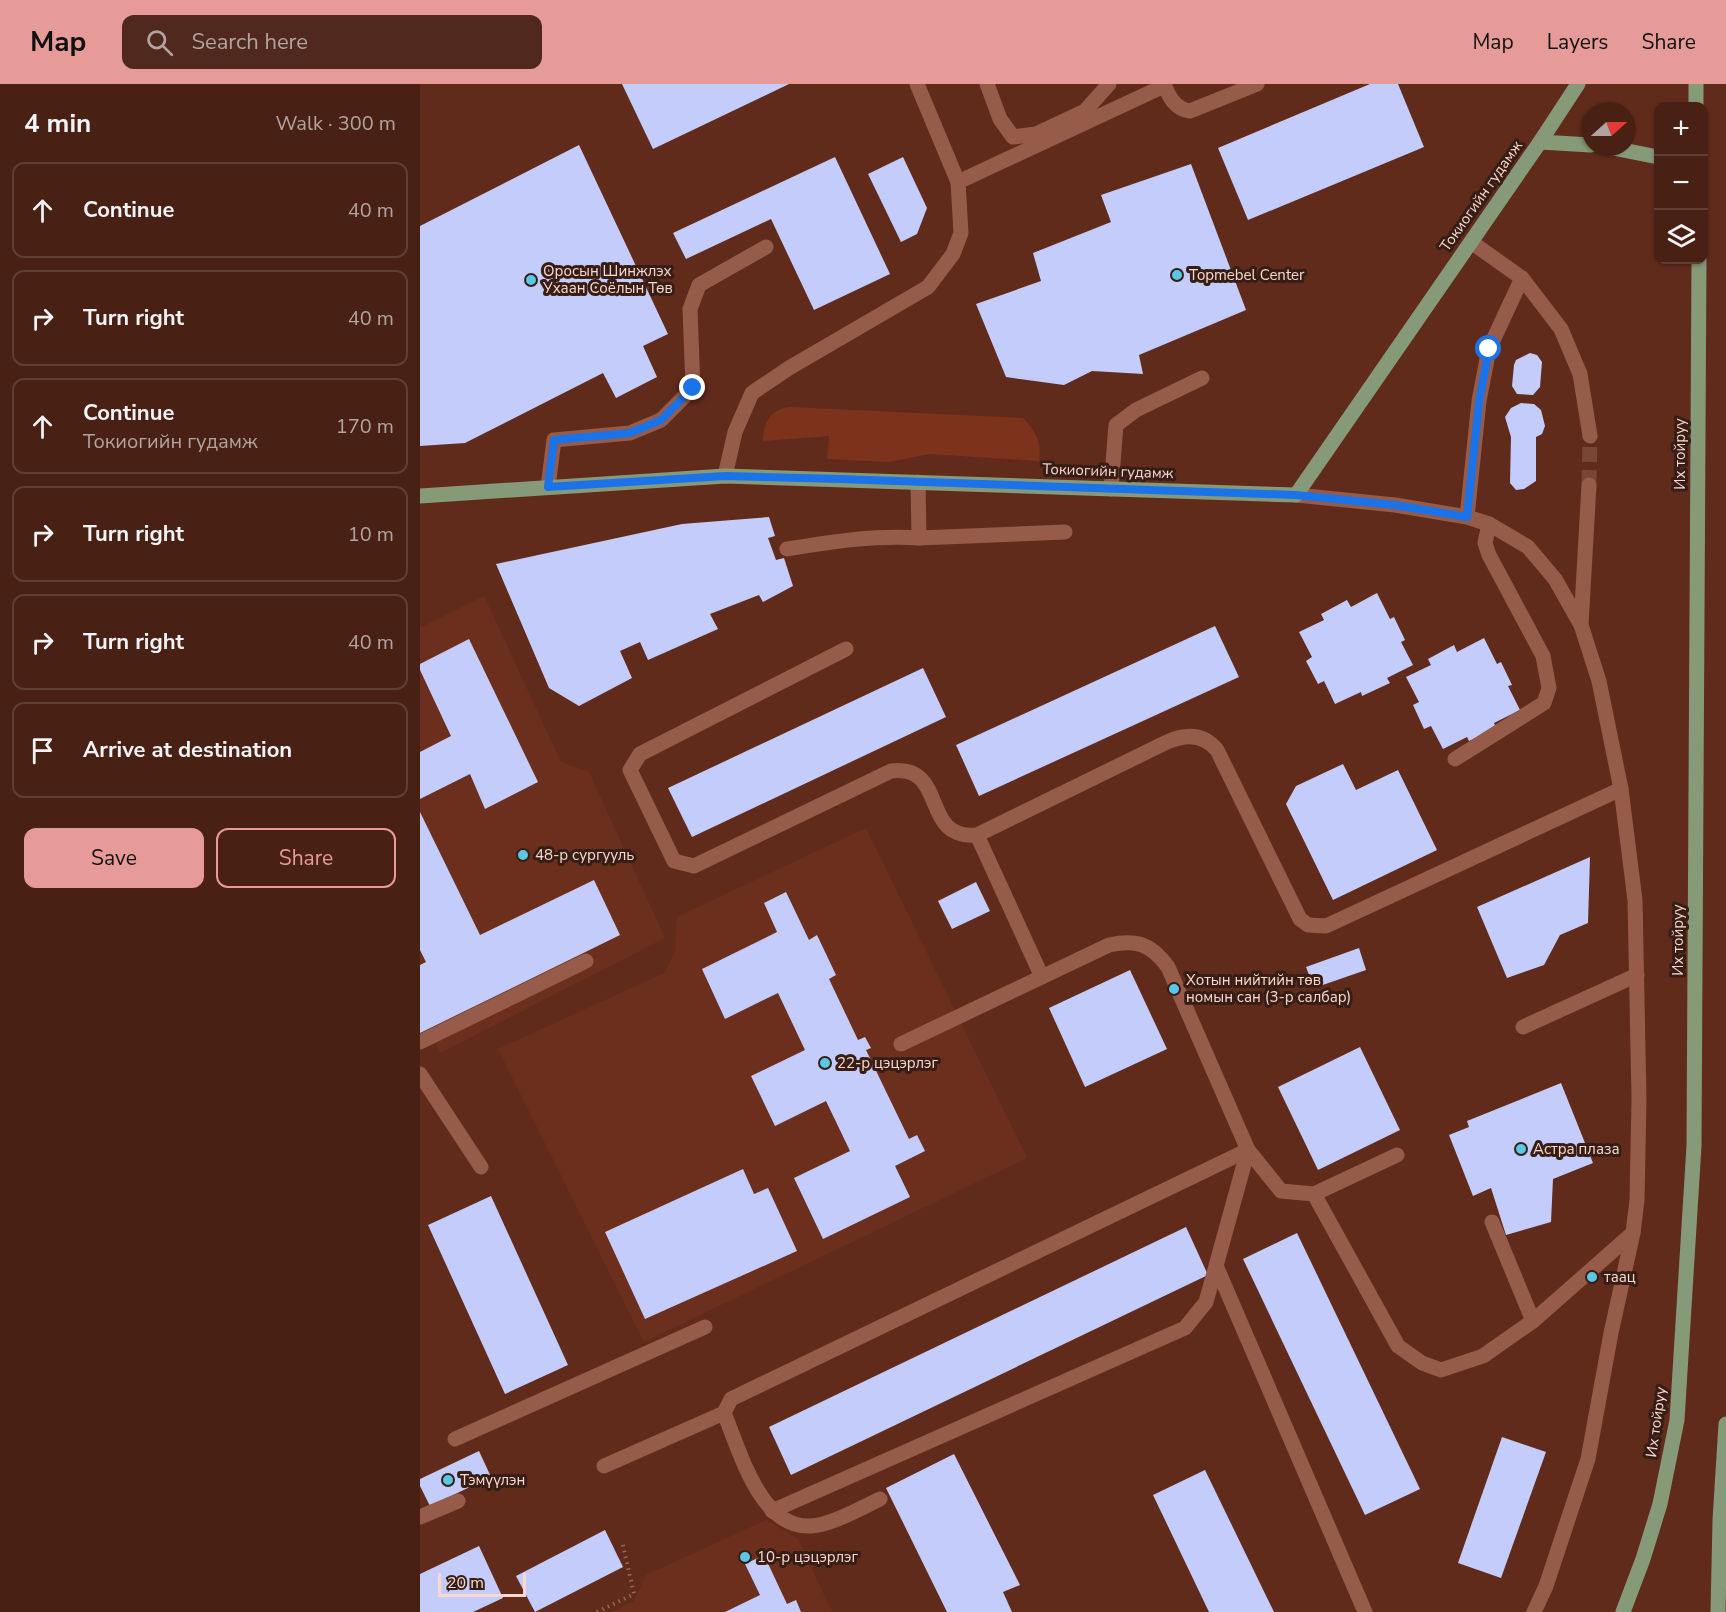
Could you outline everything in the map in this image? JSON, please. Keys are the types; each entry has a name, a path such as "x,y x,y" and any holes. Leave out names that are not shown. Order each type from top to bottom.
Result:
{"main road":[{"name":"Токиогийн гудамж","path":"420,496 725,476 1296,495 1540,142 1570,88 1578,84"},
{"path":"1696,84 1696,102"},
{"path":"1540,142 1582,144"},
{"path":"1636,152 1654,156"},
{"name":"Их тойруу","path":"1623,1612 1660,1504 1677,1420 1694,1146 1699,264"},
{"path":"1718,1612 1726,1424"}],"street":[{"path":"725,476 735,432 752,393 789,368 928,287 953,254 961,233 958,182 917,84"},
{"path":"987,84 1000,119 1013,137 1036,134 1085,111 1109,84"},
{"path":"958,182 1164,85 1174,103 1181,110 1190,111 1257,84"},
{"path":"1471,242 1522,278 1561,330 1580,374 1590,436"},
{"path":"548,487 554,440 630,433 661,420 693,388 690,309 699,285 766,248"},
{"path":"1467,517 1479,402 1489,349 1522,278"},
{"path":"1111,489 1116,425 1136,410 1202,378"},
{"path":"918,482 920,538"},
{"path":"1581,625 1589,485"},
{"path":"1296,495 1395,505 1467,517 1489,524 1528,547 1555,579 1581,625 1599,681 1621,789 1635,900 1639,1110 1637,1200 1588,1459 1546,1586 1534,1612"},
{"path":"1455,759 1544,703 1549,688 1543,656 1489,555 1485,543 1489,524"},
{"path":"787,549 840,540 895,536 920,538 1065,532"},
{"path":"846,649 640,754 630,770 674,861 694,866 891,771 902,770 913,772 922,779 945,824 954,833 964,836 977,835 1167,742 1183,736 1196,736 1208,741 1217,750 1300,919 1308,925 1326,926 1621,789"},
{"path":"977,835 1042,977"},
{"path":"901,1044 1109,945 1138,942 1160,957 1168,967 1248,1150 1281,1191 1314,1194 1397,1155"},
{"path":"420,1042 586,961"},
{"path":"1523,1028 1636,975"},
{"path":"420,1074 481,1167"},
{"path":"772,1511 1185,1328 1206,1302 1248,1150"},
{"path":"604,1466 724,1413 731,1399 1248,1150"},
{"path":"1314,1194 1398,1346 1422,1364 1441,1370 1483,1356 1533,1321 1632,1233"},
{"path":"1492,1222 1533,1321"},
{"path":"1217,1268 1365,1612"},
{"path":"455,1439 705,1327"},
{"path":"724,1413 759,1494 772,1511 784,1521 811,1526 845,1516 880,1499"},
{"path":"420,1517 458,1501"}],"path":[{"path":"597,1612 634,1594 622,1541"}],"shaded area":[{"path":"789,407 1023,418 1037,438 1040,448 1039,461 930,454 889,462 827,459 829,436 763,441 766,423 772,414"},
{"name":"48-р сургууль","path":"484,596 561,762 589,772 665,938 440,1053 429,1032 420,1036 420,628"},
{"path":"866,828 1027,1158 644,1342 498,1049 664,973 675,952 677,917"},
{"name":"10-р цэцэрлэг","path":"766,1520 798,1539 832,1612 612,1612 633,1602 646,1575"}],"building":[{"path":"622,84 789,84 653,149"},
{"path":"1370,84 1398,84 1424,147 1248,220 1218,148"},
{"name":"Оросын Шинжлэх Ухаан Соёлын Төв","path":"579,145 668,334 643,346 657,377 616,398 603,373 465,443 420,446 420,226"},
{"path":"835,157 890,274 814,310 771,219 686,259 673,233"},
{"path":"903,157 927,208 917,234 901,242 868,174"},
{"path":"1191,164 1246,310 1139,355 1143,374 1092,371 1064,385 1006,377 976,304 1041,281 1033,253 1111,222 1101,195"},
{"path":"1530,353 1537,355 1542,362 1540,387 1533,395 1517,394 1512,386 1514,365 1516,360"},
{"path":"1521,403 1534,404 1541,410 1545,426 1542,434 1536,437 1536,481 1524,489 1516,490 1510,483 1511,437 1505,417 1511,408"},
{"path":"769,517 775,536 768,538 776,560 784,558 793,586 763,602 759,595 710,614 718,629 648,660 640,642 620,651 632,678 579,706 549,688 496,564 682,524"},
{"path":"1377,593 1390,619 1394,617 1405,640 1401,642 1413,665 1387,678 1390,683 1362,696 1361,692 1335,704 1324,681 1318,684 1306,661 1312,657 1299,632 1324,620 1321,614 1347,600 1351,607"},
{"path":"1215,626 1239,677 979,796 956,745"},
{"path":"1484,638 1497,664 1501,662 1512,685 1508,686 1520,710 1494,723 1496,728 1469,741 1467,737 1443,749 1431,726 1424,729 1413,705 1419,702 1406,677 1431,665 1428,659 1454,645 1457,652"},
{"path":"469,639 538,782 485,809 470,774 420,799 420,752 451,736 420,670 420,664"},
{"path":"923,668 946,717 692,837 668,788"},
{"path":"1343,764 1356,790 1398,770 1437,850 1333,900 1286,804 1296,786"},
{"path":"420,812 480,935 594,880 620,935 420,1033 420,965 426,962 420,950"},
{"path":"1590,857 1588,923 1560,935 1544,965 1507,978 1477,907"},
{"path":"976,882 990,911 952,929 938,901"},
{"name":"22-р цэцэрлэг","path":"786,892 809,940 817,935 836,975 829,979 858,1040 865,1037 871,1048 866,1050 909,1139 917,1135 925,1151 895,1166 910,1197 823,1239 794,1178 850,1151 826,1101 775,1126 751,1076 805,1050 778,993 725,1019 702,969 777,932 764,903"},
{"path":"1359,948 1366,970 1314,988 1306,967"},
{"path":"1130,970 1167,1049 1085,1087 1049,1008"},
{"path":"1360,1047 1400,1130 1318,1170 1278,1087"},
{"name":"Астра плаза","path":"1561,1083 1593,1163 1553,1179 1551,1222 1506,1235 1491,1188 1473,1196 1449,1135 1469,1127 1467,1121"},
{"path":"743,1169 754,1194 768,1188 797,1251 645,1319 605,1232"},
{"path":"491,1196 568,1365 505,1394 428,1225"},
{"path":"1186,1227 1208,1275 791,1475 769,1427"},
{"path":"1297,1233 1420,1489 1365,1515 1243,1259"},
{"path":"1502,1437 1546,1452 1501,1578 1458,1563"},
{"path":"479,1451 491,1477 430,1506 420,1486 420,1479"},
{"path":"954,1454 1020,1585 1003,1592 1012,1612 947,1612 886,1488"},
{"path":"1205,1470 1274,1612 1209,1612 1153,1495"},
{"path":"605,1530 623,1567 535,1612 516,1576"},
{"path":"479,1546 503,1598 473,1612 420,1612 420,1574"},
{"path":"764,1555 787,1604 796,1600 801,1612 725,1612 760,1595 745,1564"}],"tunnel":[{"path":"1589,485 1590,436"}],"place":[{"name":"Topmebel Center","path":"1177,275"},
{"name":"Оросын Шинжлэх Ухаан Соёлын Төв","path":"531,280"},
{"name":"48-р сургууль","path":"523,855"},
{"name":"Хотын нийтийн төв номын сан (3-р салбар)","path":"1174,989"},
{"name":"22-р цэцэрлэг","path":"825,1063"},
{"name":"Астра плаза","path":"1521,1149"},
{"name":"таац","path":"1592,1277"},
{"name":"Тэмүүлэн","path":"448,1480"},
{"name":"10-р цэцэрлэг","path":"745,1557"}],"route":[{"path":"693,388 661,420 630,433 554,440 548,487 725,476 840,479 1296,495 1395,505 1467,517 1479,402 1489,349"}]}
